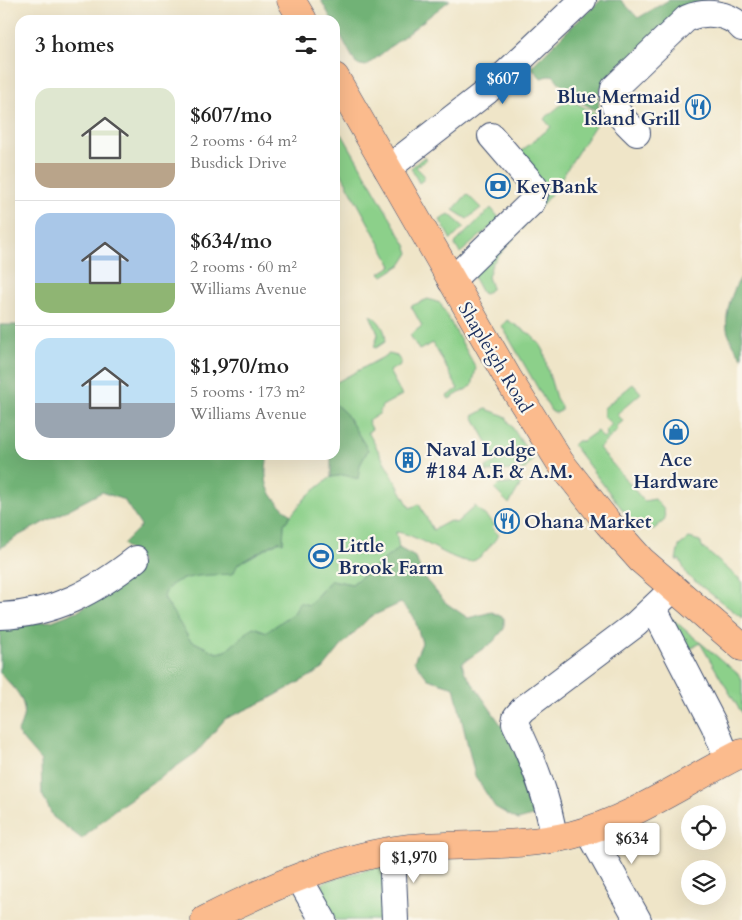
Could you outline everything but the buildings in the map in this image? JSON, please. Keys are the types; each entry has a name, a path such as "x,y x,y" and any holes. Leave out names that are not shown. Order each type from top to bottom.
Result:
{"main road":[{"path":"291,0 300,15"},
{"name":"Shapleigh Road","path":"340,86 451,281 560,462 608,523 641,560 742,647"},
{"path":"204,920 299,878 360,858 392,851 493,845 554,838 588,830 624,816 735,757"}],"street":[{"path":"387,169 486,92 583,0"},
{"path":"637,133 616,111 612,99 614,88 686,18 697,14 717,14 742,28"},
{"path":"451,281 511,225 532,202 535,194 534,186 491,136"},
{"path":"0,616 22,615 49,610 71,602 90,593 136,559"},
{"path":"554,838 545,795 533,760 515,723 516,717 523,709 654,609 673,589"},
{"path":"654,609 714,726 735,757"},
{"path":"588,830 638,920"},
{"path":"392,851 395,920"},
{"path":"299,878 323,920"}],"green space":[{"path":"321,0 450,0 366,66 356,64 340,34 340,15 329,15"},
{"path":"601,0 621,0 638,18 669,0 709,0 688,5 605,79 598,96 599,112 571,97 553,75 541,78 531,67"},
{"path":"568,99 601,116 551,194 492,264 488,277 492,288 485,294 482,293 473,276 547,192 520,152 551,127 544,119"},
{"path":"342,134 409,253 402,264 383,276 380,273 392,266 340,171 340,137"},
{"path":"424,157 426,160 416,167 424,175 423,180 419,183 411,168"},
{"path":"467,194 481,208 467,219 453,210"},
{"path":"491,208 500,219 460,253 455,245 456,242"},
{"path":"449,214 464,227 451,240 440,220"},
{"path":"742,276 742,358 729,336 727,320 732,296"},
{"path":"428,299 440,303 476,368 472,386 449,399 447,396 458,389 433,343 419,350 410,335 422,326 411,306"},
{"path":"370,315 379,323 386,338 385,342 376,348 374,347 378,334"},
{"path":"507,320 530,334 540,344 544,351 561,411 556,413 551,411 502,326"},
{"path":"0,325 15,325 15,460 267,460 266,475 269,489 277,502 291,515 284,524 283,543 279,541 238,564 233,574 192,577 174,584 167,590 164,598 190,640 217,653 226,651 253,627 267,632 295,612 299,602 309,605 331,580 352,584 399,548 415,557 426,580 446,603 468,618 492,612 504,618 504,629 493,642 462,663 464,671 504,729 536,795 536,815 518,820 495,807 475,776 454,687 428,679 414,661 422,643 414,617 401,603 370,617 343,644 323,669 267,700 225,719 197,752 113,811 82,839 53,817 42,794 41,761 17,733 23,714 22,700 0,673 0,626 52,621 80,610 141,562 123,544 141,526 124,500 102,492 18,536 0,548"},
{"name":"Little Brook Farm","path":"389,354 397,356 401,362 399,366 389,371 402,395 382,406 379,414 368,421 372,429 368,432 410,508 419,504 433,530 450,521 456,523 475,506 495,525 492,528 499,535 482,556 468,561 449,555 416,538 396,532 399,548 352,584 331,580 309,605 295,612 267,632 253,627 226,651 217,653 190,640 163,598 165,590 172,582 238,564 280,541 283,543 284,524 307,496 331,477 344,475 358,478 360,465 368,450 346,414 340,409 340,380"},
{"path":"633,384 641,393 617,414 623,421 616,427 618,430 599,448 644,501 655,499 664,510 665,520 654,529 644,529 644,524 633,521 625,513 573,445 577,441 583,441 597,431 603,438 607,435 606,430 612,424 604,417 604,408"},
{"path":"340,409 346,414 368,450 360,465 358,479 344,475 331,477 331,460 340,460"},
{"path":"486,409 505,416 533,460 525,469 487,472 486,467 497,461 473,416"},
{"path":"522,482 509,504 494,489 498,485"},
{"path":"689,538 700,541 703,548 742,581 742,618 687,575 680,560 676,560 679,546"},
{"path":"671,618 738,674 742,680 742,714 700,643 688,650"},
{"path":"377,867 382,868 386,920 335,920 324,897 322,884 326,881"}],"place":[{"name":"Blue Mermaid Island Grill","path":"698,107"},
{"name":"KeyBank","path":"498,186"},
{"name":"Ace Hardware","path":"676,432"},
{"name":"Naval Lodge #184 A.F. & A.M.","path":"408,460"},
{"name":"Ohana Market","path":"507,521"},
{"name":"Little Brook Farm","path":"321,556"}]}
